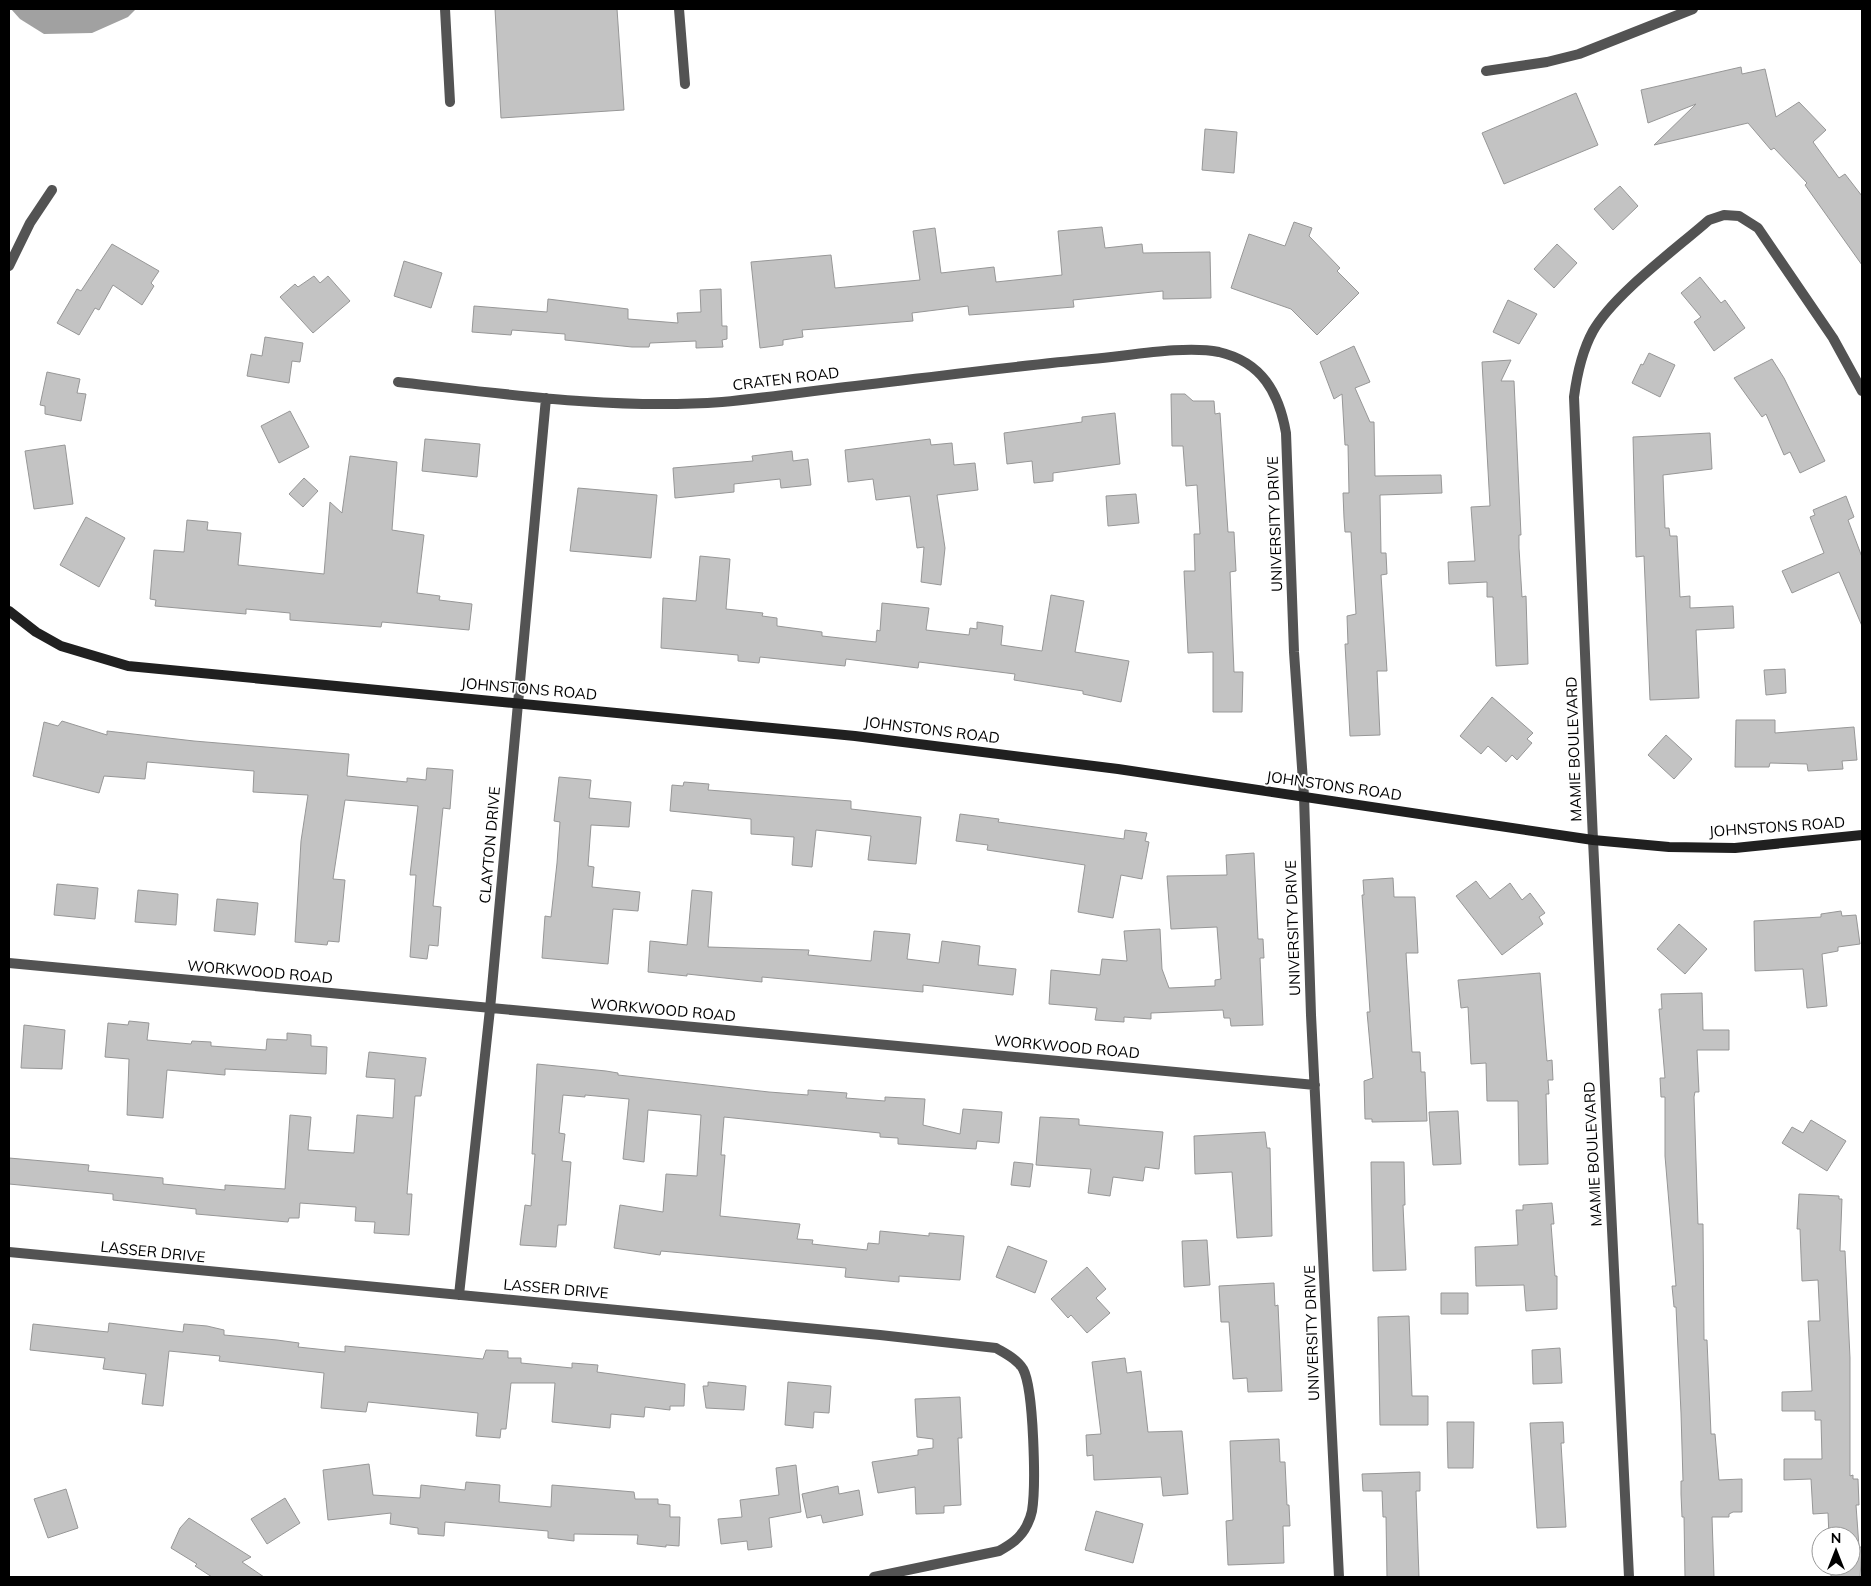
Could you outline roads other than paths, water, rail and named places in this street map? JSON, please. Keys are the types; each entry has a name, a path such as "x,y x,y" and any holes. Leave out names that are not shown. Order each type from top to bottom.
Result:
{"street":[{"path":"445,9 450,102"},
{"path":"679,9 685,84"},
{"path":"1486,71 1547,62 1579,54 1693,9"},
{"path":"9,266 30,223 52,190"},
{"name":"MAMIE BOULEVARD","path":"1629,1577 1593,840 1574,397 1582,357 1593,331 1614,304 1710,220 1724,214 1739,216 1758,228 1833,338 1862,391"},
{"name":"CRATEN ROAD","path":"398,382 608,404 659,405 724,402 1039,364 1177,351"},
{"name":"UNIVERSITY DRIVE","path":"1177,351 1207,351 1237,359 1256,370 1271,387 1281,407 1286,433 1294,652 1304,796 1315,1085 1339,1577"},
{"name":"CLAYTON DRIVE","path":"459,1295 490,1009 546,398"},
{"name":"JOHNSTONS ROAD","path":"10,611 36,632 61,646 128,666 855,736 1118,769 1593,840 1669,847 1735,848 1862,835"},
{"name":"WORKWOOD ROAD","path":"9,963 1315,1085"},
{"name":"LASSER DRIVE","path":"9,1252 996,1348 1011,1356 1022,1369 1028,1385 1032,1512 1026,1528 1014,1542 999,1551 874,1577"}]}
